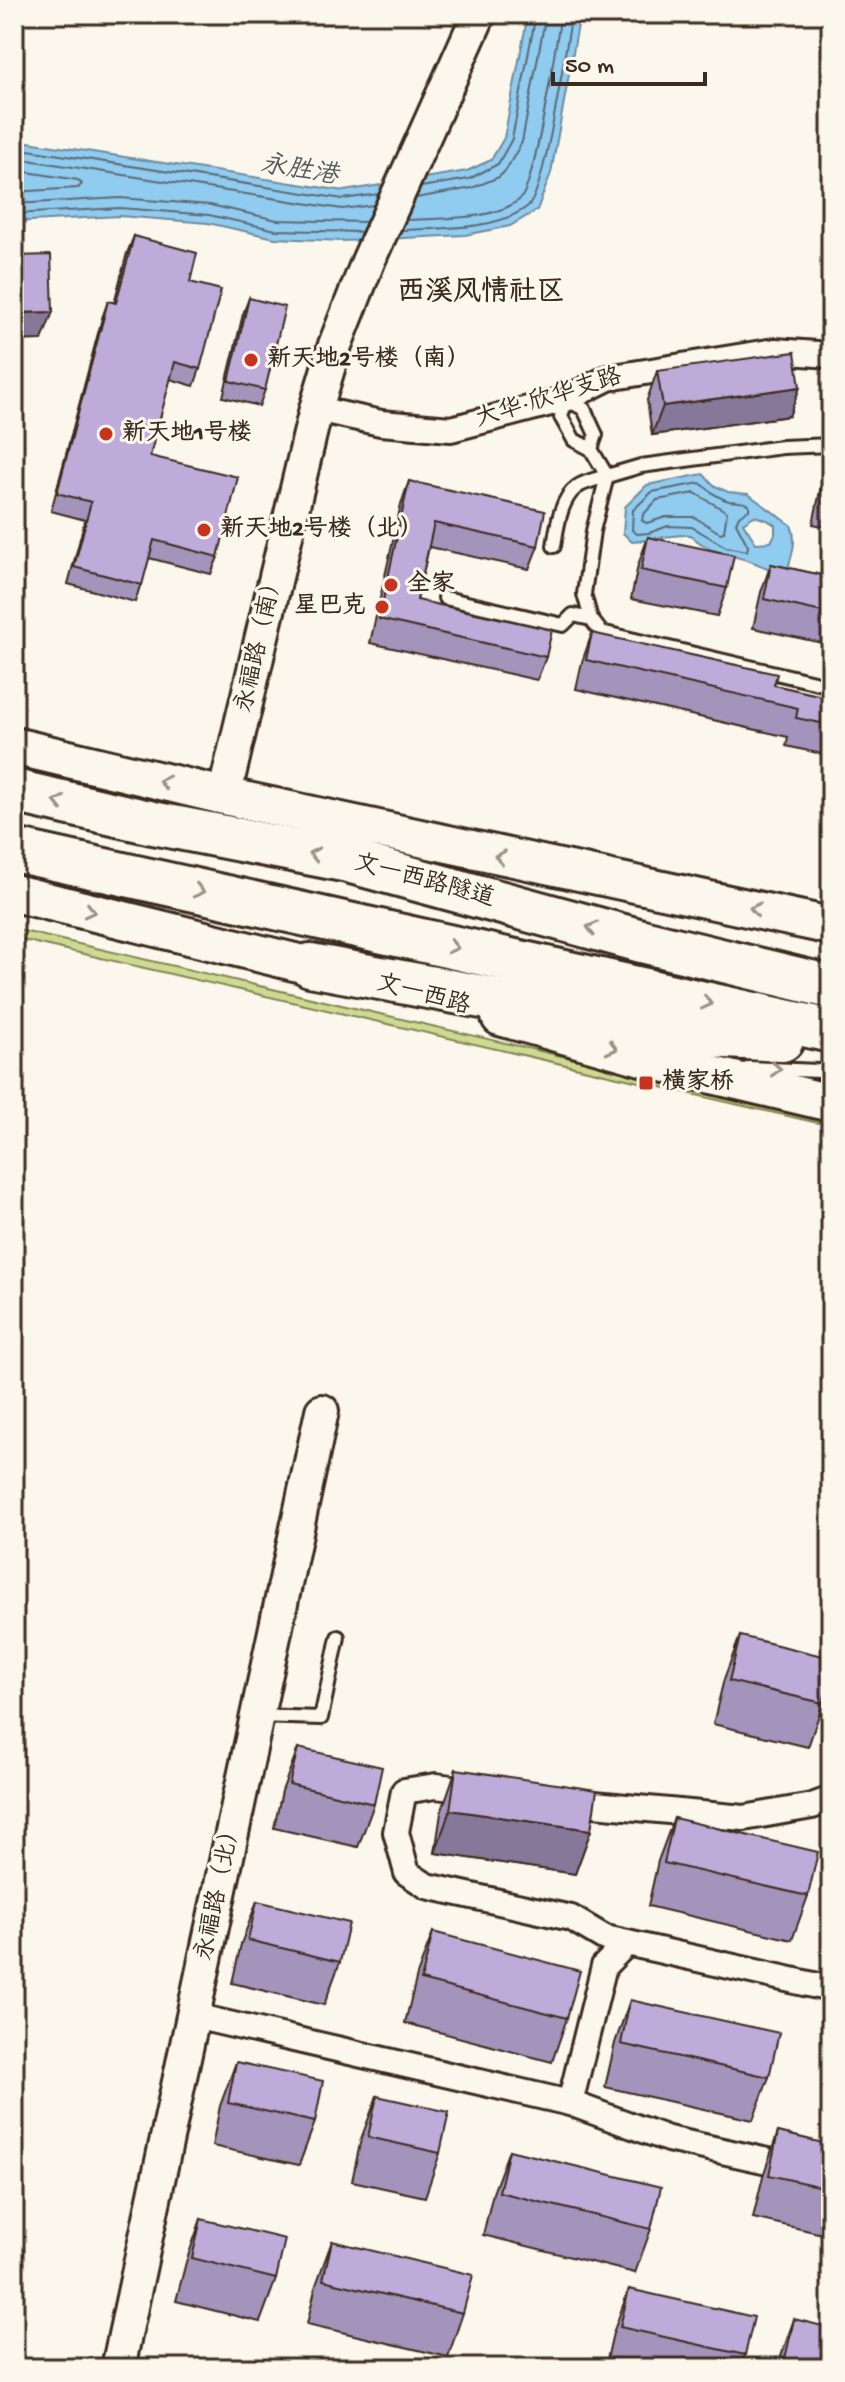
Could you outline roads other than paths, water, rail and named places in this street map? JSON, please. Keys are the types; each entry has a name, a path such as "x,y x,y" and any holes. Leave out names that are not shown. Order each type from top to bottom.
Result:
{"highway":[{"name":"文一西路隧道","path":"14,791 153,823 348,861 638,940 831,987"},
{"path":"14,850 831,1031"},
{"path":"638,940 831,959"},
{"path":"310,965 686,1035 831,1042"}],"main road":[{"path":"14,746 224,796 831,926"},
{"name":"文一西路","path":"14,893 310,965 670,1065 831,1103"}],"street":[{"name":"永福路（南）","path":"224,796 316,409 335,345 369,259 479,14"},
{"name":"大华·欣华支路","path":"316,409 381,423 451,429 566,399 608,378 775,351 831,355"},
{"name":"永福路（北）","path":"118,2368 322,1411"},
{"path":"512,1795 436,1786 404,1791 396,1832 407,1873 427,1886 571,1918 605,1938 831,1989"},
{"path":"542,1799 744,1818 812,1806 831,1799"},
{"path":"570,2103 604,1966 627,1943"},
{"path":"194,2016 570,2103 668,2139 831,2175"}],"lane":[{"path":"591,449 596,435 584,409 566,399 561,417 574,440 591,449 607,476 593,531 584,594 591,619 601,632 831,686"},
{"path":"554,546 558,521 576,487 641,466 782,447 831,445"},
{"path":"445,598 563,625 573,615 591,619"},
{"path":"670,1065 831,1074"},
{"path":"257,1716 321,1718 338,1637"}],"water":[{"path":"528,14 580,14 551,173 537,210 510,226 465,235 343,241 275,238 208,223 119,216 14,222 14,143 28,142 344,191 467,171 491,160 504,138"},
{"path":"703,474 715,486 728,492 748,494 791,525 794,543 787,572 772,570 711,549 691,535 632,542 623,533 625,507 647,485","holes":["754,516 775,525 775,534 771,542 756,543 743,523"]}],"place":[{"name":"新天地2号楼（南）","path":"251,360"},
{"name":"新天地1号楼","path":"106,434"},
{"name":"新天地2号楼（北）","path":"204,530"},
{"name":"全家","path":"391,585"},
{"name":"星巴克","path":"382,607"},
{"name":"横家桥","path":"646,1083"}],"district":[{"name":"西溪风情社区","path":"481,293"}],"water label":[{"name":"永胜港","path":"299,172"}]}
